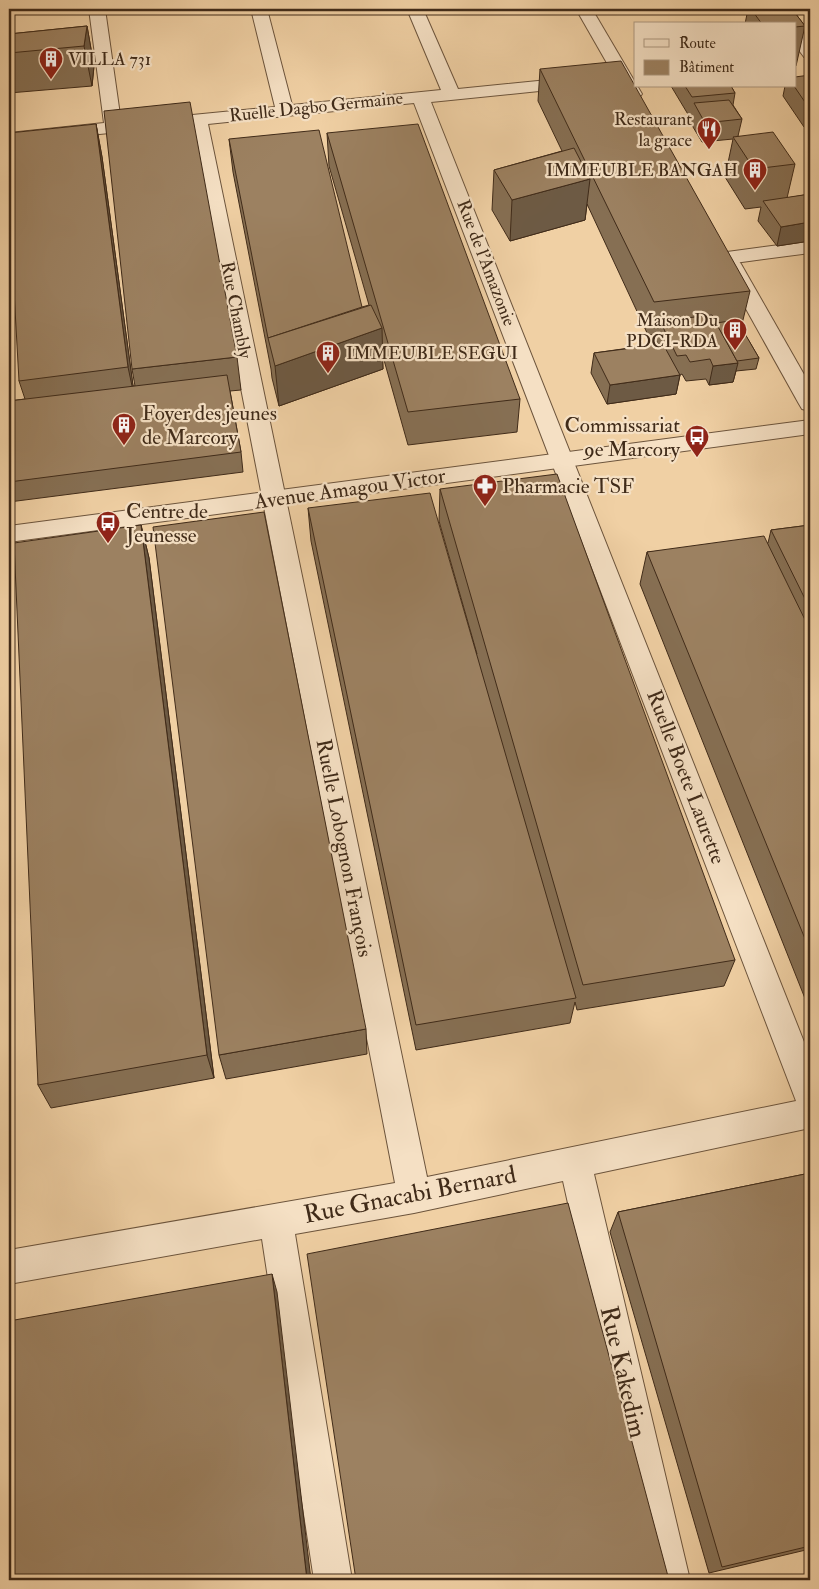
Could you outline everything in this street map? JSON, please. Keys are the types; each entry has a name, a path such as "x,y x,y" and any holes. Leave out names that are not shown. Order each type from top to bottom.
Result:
{"street":[{"path":"97,9 113,128"},
{"path":"259,9 285,111"},
{"path":"416,9 451,93"},
{"path":"584,9 644,112"},
{"path":"796,34 810,53"},
{"name":"Ruelle Dagbo Germaine","path":"9,138 420,96 624,78"},
{"name":"Rue de l'Amazonie","path":"420,96 562,458"},
{"name":"Rue Chambly","path":"198,120 274,500"},
{"path":"718,240 810,404"},
{"path":"727,258 810,247"},
{"name":"Avenue Amagou Victor","path":"9,534 274,500 562,458 810,426"},
{"name":"Ruelle Boete Laurette","path":"562,458 810,1097"},
{"name":"Ruelle Lobognon François","path":"274,500 414,1196"},
{"name":"Rue Gnacabi Bernard","path":"9,1261 276,1220 414,1196 810,1113"},
{"name":"Rue Kakedim","path":"575,1163 671,1580"},
{"path":"276,1220 333,1580"}],"building":[{"path":"751,9 792,9 805,26 796,27 796,22 761,22"},
{"path":"87,26 84,46 9,53 9,34"},
{"path":"621,61 634,84 634,88 636,88 750,291 654,302 540,69"},
{"path":"810,75 810,108 795,88 796,77"},
{"path":"686,88 732,88 735,93 692,97"},
{"path":"729,100 742,119 705,123 694,103"},
{"path":"190,102 237,357 132,369 104,111"},
{"path":"96,124 128,367 19,381 9,201 9,133"},
{"path":"418,124 520,399 408,412 327,133"},
{"path":"319,130 362,307 268,338 229,139"},
{"path":"773,132 795,164 754,169 733,137"},
{"path":"574,148 590,179 512,200 494,170"},
{"path":"810,194 810,222 781,227 763,201"},
{"path":"371,305 382,328 275,366 268,338"},
{"path":"712,315 738,363 713,366 710,359 690,362 686,355 677,356 660,321"},
{"path":"737,320 759,358 737,361 716,323"},
{"path":"663,344 680,375 610,385 594,353"},
{"name":"Foyer des jeunes de Marcory","path":"227,375 241,452 9,482 9,401"},
{"path":"557,474 735,960 583,985 440,489"},
{"path":"430,493 576,998 416,1025 308,508"},
{"path":"264,512 366,1029 219,1055 153,527"},
{"path":"141,525 207,1055 38,1085 14,543"},
{"path":"810,525 810,609 771,530"},
{"path":"764,536 810,630 810,951 647,552"},
{"path":"810,1173 810,1546 722,1567 618,1212"},
{"path":"568,1203 669,1580 356,1580 307,1254"},
{"path":"272,1274 307,1580 9,1580 9,1321"}],"place":[{"name":"VILLA 731","path":"51,80"},
{"name":"Restaurant la grace","path":"709,150"},
{"name":"IMMEUBLE BANGAH","path":"755,191"},
{"name":"Maison Du PDCI-RDA","path":"735,351"},
{"name":"IMMEUBLE SEGUI","path":"328,374"},
{"name":"Foyer des jeunes de Marcory","path":"124,446"},
{"name":"Commissariat 9e Marcory","path":"697,458"},
{"name":"Pharmacie TSF","path":"485,507"},
{"name":"Centre de Jeunesse","path":"108,544"}]}
